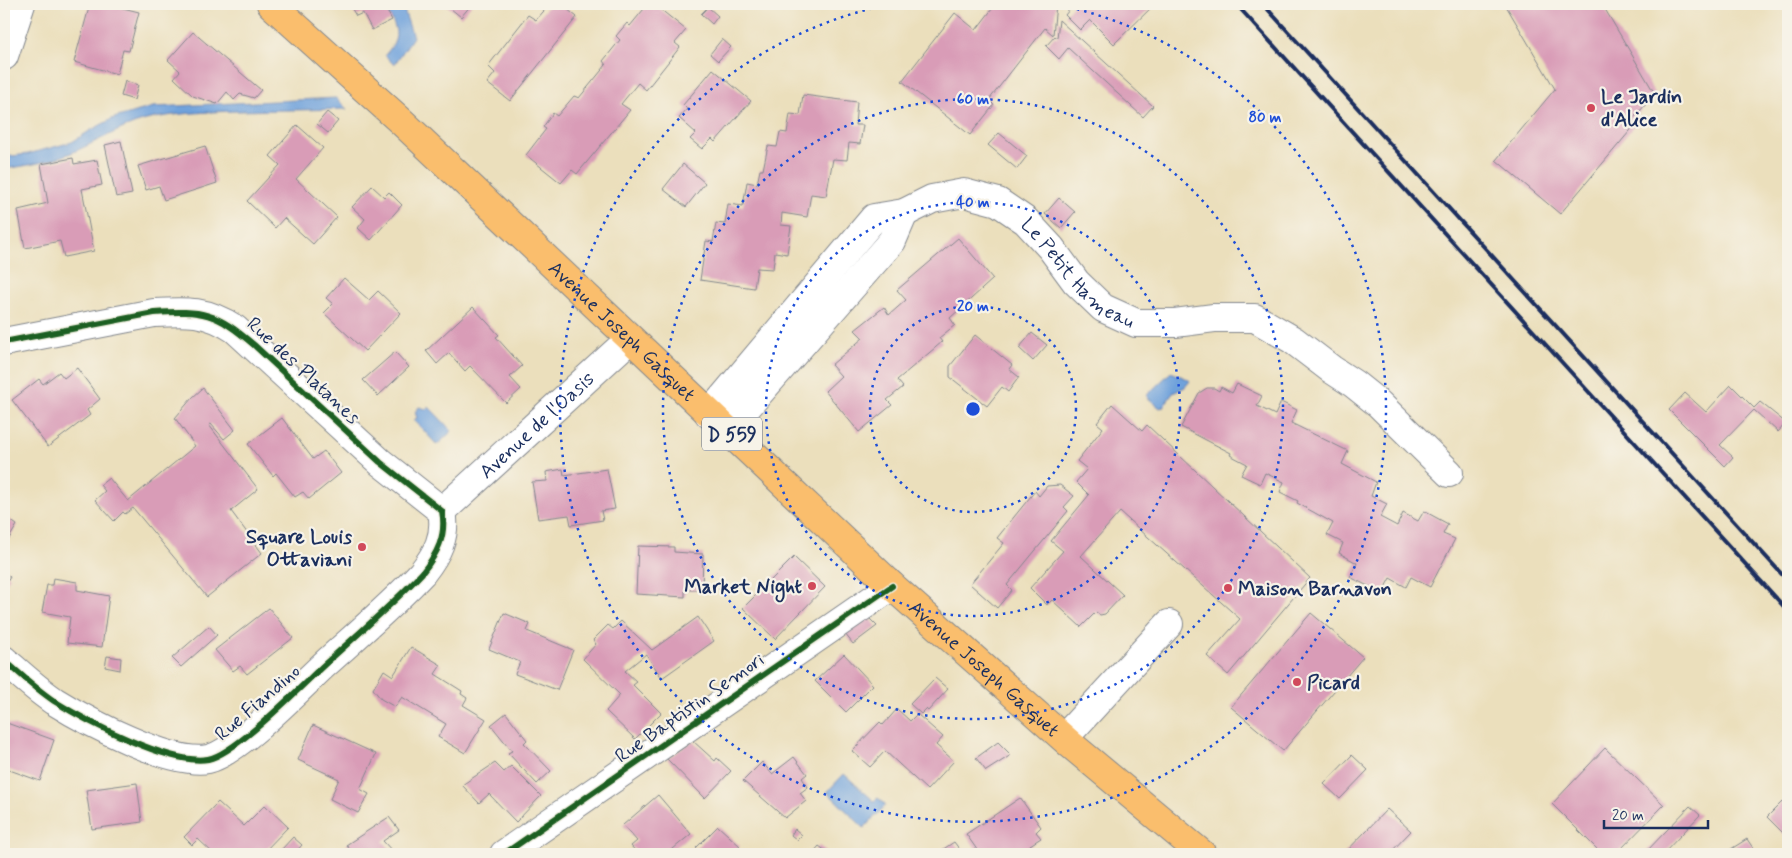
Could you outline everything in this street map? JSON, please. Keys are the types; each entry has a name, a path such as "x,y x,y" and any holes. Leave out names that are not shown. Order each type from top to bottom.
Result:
{"main road":[{"name":"Avenue Joseph Gasquet","path":"271,4 403,123 892,586 1064,738 1202,854"}],"street":[{"path":"4,56 21,4"},
{"name":"Le Petit Hameau","path":"718,422 874,218 904,213 932,199 964,193 998,202 1026,221 1051,248 1076,282 1103,308 1136,323 1175,323 1214,318 1255,318 1293,340 1354,384 1379,404 1449,473"},
{"name":"Rue des Platanes","path":"4,342 154,313 178,311 212,315 235,329 380,462 442,511"},
{"name":"Avenue de l'Oasis","path":"442,511 630,339"},
{"name":"Rue Fiandino","path":"4,660 27,681 80,717 148,748 182,759 207,759 218,756 262,722 422,573 435,555 441,542 444,531 442,511"},
{"name":"Rue Baptistin Semori","path":"504,854 892,586"},
{"path":"1064,738 1169,624"}],"water":[{"path":"383,4 402,4 413,37 394,65 385,55 391,48 396,30"},
{"path":"336,98 347,109 202,112 146,120 135,123 63,156 4,169 4,157 28,154 72,142 114,118 153,107"},
{"path":"1171,372 1190,381 1185,387 1173,393 1163,407 1160,408 1147,395"},
{"path":"419,407 426,409 429,407 452,431 437,445 414,420 417,418 415,412"},
{"path":"844,774 874,801 878,798 886,805 864,828 827,792"}],"building":[{"path":"90,4 107,4 139,12 129,51 123,50 117,74 74,62"},
{"path":"349,4 383,4 392,20 372,30 363,13 356,16"},
{"path":"445,4 472,4 461,17"},
{"path":"550,4 567,4 567,9 577,17 510,101 487,83 495,73 488,66 528,15 536,20"},
{"path":"648,4 654,4 686,30 675,43 680,47 646,90 638,83 621,104 630,110 577,174 572,170 561,183 526,155 546,129 543,127 553,113 557,116 574,96 579,98 606,65 603,61 620,40 616,36 627,23 630,26"},
{"path":"996,4 1056,4 1053,35 1045,28 989,100 994,105 970,135 902,81 955,13 976,30"},
{"path":"1074,4 1155,4 1114,44 1090,20 1080,30 1065,15"},
{"name":"Le Jardin d'Alice","path":"1505,4 1602,4 1655,94 1631,121 1635,125 1560,214 1496,160 1555,89"},
{"path":"708,7 718,16 712,24 701,14"},
{"path":"1059,20 1153,106 1143,117 1068,48 1059,59 1046,46 1055,36 1057,38"},
{"path":"193,32 261,90 254,98 240,94 234,100 227,92 217,104 193,96 174,78 180,71 168,60"},
{"path":"722,39 731,47 718,61 710,54"},
{"path":"713,69 751,101 715,142 712,139 702,149 690,139 696,133 679,118 687,109 683,105"},
{"path":"125,81 138,85 134,100 121,96"},
{"path":"803,95 857,102 855,125 863,125 860,144 849,143 847,160 833,159 826,196 811,194 807,217 782,213 781,225 791,226 787,254 775,252 773,269 757,268 754,288 700,280 706,241 713,242 716,223 725,224 728,204 743,206 747,182 757,184 760,170 763,170 768,146 777,147 780,132 787,133 790,114 800,115"},
{"path":"327,112 338,121 328,133 317,124"},
{"path":"297,125 323,148 296,179 337,217 313,244 284,218 275,228 247,201 280,165 270,156"},
{"path":"999,133 1027,156 1017,169 988,145"},
{"path":"121,141 132,194 116,197 105,145"},
{"path":"205,146 217,183 164,200 159,186 146,190 138,166"},
{"path":"73,158 74,164 97,160 102,185 82,189 94,251 64,257 60,241 25,248 18,210 48,203 41,164"},
{"path":"683,164 705,183 686,207 663,189"},
{"path":"372,186 384,197 389,192 402,205 371,240 358,228 365,219 352,207"},
{"path":"1059,198 1075,212 1061,228 1045,214"},
{"path":"958,238 993,279 950,318 955,325 939,338 942,342 897,380 903,387 887,400 892,405 859,432 825,391 841,376 831,365 863,338 855,330 884,307 889,315 906,300 897,290"},
{"path":"344,278 369,300 378,291 401,313 365,351 324,313 333,304 326,298"},
{"path":"473,307 499,335 496,337 522,366 510,377 521,389 506,403 470,366 465,371 449,353 437,364 426,351"},
{"path":"1032,333 1047,345 1033,361 1019,348"},
{"path":"975,335 1012,365 1009,369 1019,377 1008,392 1002,387 987,406 950,377 950,366"},
{"path":"395,352 409,367 378,396 363,380"},
{"path":"77,368 100,399 87,410 90,415 48,447 12,400 39,379 43,384 59,372 64,378"},
{"path":"1237,384 1262,396 1257,406 1275,415 1281,402 1297,410 1291,423 1348,451 1342,464 1376,482 1371,496 1387,504 1380,517 1397,526 1403,513 1418,521 1424,511 1448,524 1443,534 1455,539 1430,587 1411,577 1406,587 1390,578 1382,593 1350,577 1357,563 1339,553 1343,543 1327,535 1333,523 1280,492 1284,482 1265,473 1260,484 1241,475 1247,464 1230,455 1231,453 1181,427 1199,393 1207,388 1214,388 1219,391 1221,387 1232,393"},
{"path":"1731,385 1754,408 1760,402 1786,423 1778,432 1754,410 1720,445 1733,457 1725,466 1669,410 1685,393 1706,412"},
{"path":"203,388 235,430 224,439 211,424 209,425 258,489 231,511 262,553 207,597 133,508 125,514 123,512 114,521 95,500 105,491 100,485 109,478 128,501 195,446 175,418"},
{"path":"1112,404 1142,431 1147,425 1310,578 1228,675 1207,656 1240,619 1120,512 1081,556 1123,595 1105,614 1100,615 1096,612 1081,627 1052,600 1047,605 1030,588 1063,551 1051,541 1089,495 1076,482 1087,469 1077,461 1103,428 1097,423"},
{"path":"282,418 313,459 324,451 341,473 309,499 303,492 295,497 276,473 273,476 248,444"},
{"path":"563,469 564,475 607,469 615,509 601,511 603,520 571,525 569,515 538,519 532,482 547,481 546,472"},
{"path":"1060,485 1074,496 1064,507 1068,511 1007,585 1012,590 997,608 970,584 1004,543 997,538 1035,491 1039,496 1047,486"},
{"path":"4,516 17,525 4,547"},
{"path":"638,546 674,547 674,552 703,554 702,590 685,590 685,597 636,594"},
{"path":"794,557 825,587 775,639 743,608"},
{"path":"4,572 10,577 4,587"},
{"path":"53,578 77,582 77,590 109,596 102,647 67,643 70,617 42,612 47,585 52,585"},
{"path":"269,608 293,638 247,674 240,666 233,671 215,650"},
{"path":"504,613 530,624 527,631 573,650 557,690 515,674 520,662 489,649"},
{"name":"Picard","path":"1311,613 1363,657 1283,751 1231,707"},
{"path":"698,617 714,641 662,678 646,654 625,671 637,682 633,685 661,713 635,739 606,711 620,695 583,659 596,644 593,640 608,625 613,629 621,621 652,650"},
{"path":"868,617 877,626 853,644 845,634"},
{"path":"209,626 217,635 181,667 172,658"},
{"path":"411,647 441,665 435,674 462,691 461,694 467,698 463,705 486,719 465,753 438,737 446,724 402,697 395,707 381,699 373,689 384,670 393,676"},
{"path":"844,654 873,685 846,712 815,681"},
{"path":"107,656 121,658 120,670 105,667"},
{"path":"935,678 948,689 928,711 926,709 921,714 910,704"},
{"path":"897,709 910,721 917,714 943,737 936,745 954,761 927,790 885,751 870,767 852,751 880,722 883,725"},
{"path":"506,713 527,740 524,743 551,771 537,784 508,753 512,751 491,725"},
{"path":"4,722 54,740 40,781 4,768"},
{"path":"313,725 376,754 360,789 369,794 358,813 330,799 339,779 298,760"},
{"path":"693,741 715,761 717,758 731,771 705,798 667,759"},
{"path":"998,742 1011,755 986,771 976,758"},
{"path":"1605,748 1664,805 1616,854 1602,854 1552,804"},
{"path":"1352,755 1368,770 1340,799 1324,784"},
{"path":"794,757 807,774 802,778 808,787 800,793 806,801 785,818 743,781 762,762 772,774"},
{"path":"495,763 504,772 511,766 541,796 516,822 489,794 479,803 462,785"},
{"path":"137,783 142,822 92,829 86,790"},
{"path":"658,795 691,834 667,854 638,854 631,846 637,841 623,825"},
{"path":"1788,796 1788,838 1767,817"},
{"path":"1020,798 1041,827 1036,832 1041,838 1030,845 1033,850 1027,854 980,854 966,834"},
{"path":"218,802 244,826 265,805 288,827 262,854 214,854 198,839 192,845 184,837"},
{"path":"1690,806 1700,815 1663,854 1644,854"},
{"path":"1387,809 1411,831 1389,854 1344,854"},
{"path":"389,817 399,830 383,841 393,854 354,854 346,845"},
{"path":"718,826 740,846 732,854 702,854 696,848"},
{"path":"795,829 802,835 797,840 791,835"},
{"path":"293,837 302,845 294,854 285,854 281,850"},
{"path":"1747,839 1757,854 1723,854"},
{"path":"954,842 963,854 936,854"},
{"path":"819,846 830,854 812,854"}],"railway":[{"path":"1236,4 1788,611"},
{"path":"1263,4 1788,581"}],"cycle path":[{"path":"4,342 154,313 197,313 219,320 254,345 380,462 442,511 443,520 440,544 432,559 411,585 251,732 235,745 208,759 173,756 151,749 107,730 54,701 4,660"},
{"path":"504,854 892,586"}],"place":[{"name":"Le Jardin d'Alice","path":"1591,108"},
{"name":"Square Louis Ottaviani","path":"362,547"},
{"name":"Market Night","path":"812,586"},
{"name":"Maison Barnavon","path":"1228,588"},
{"name":"Picard","path":"1297,682"}]}
